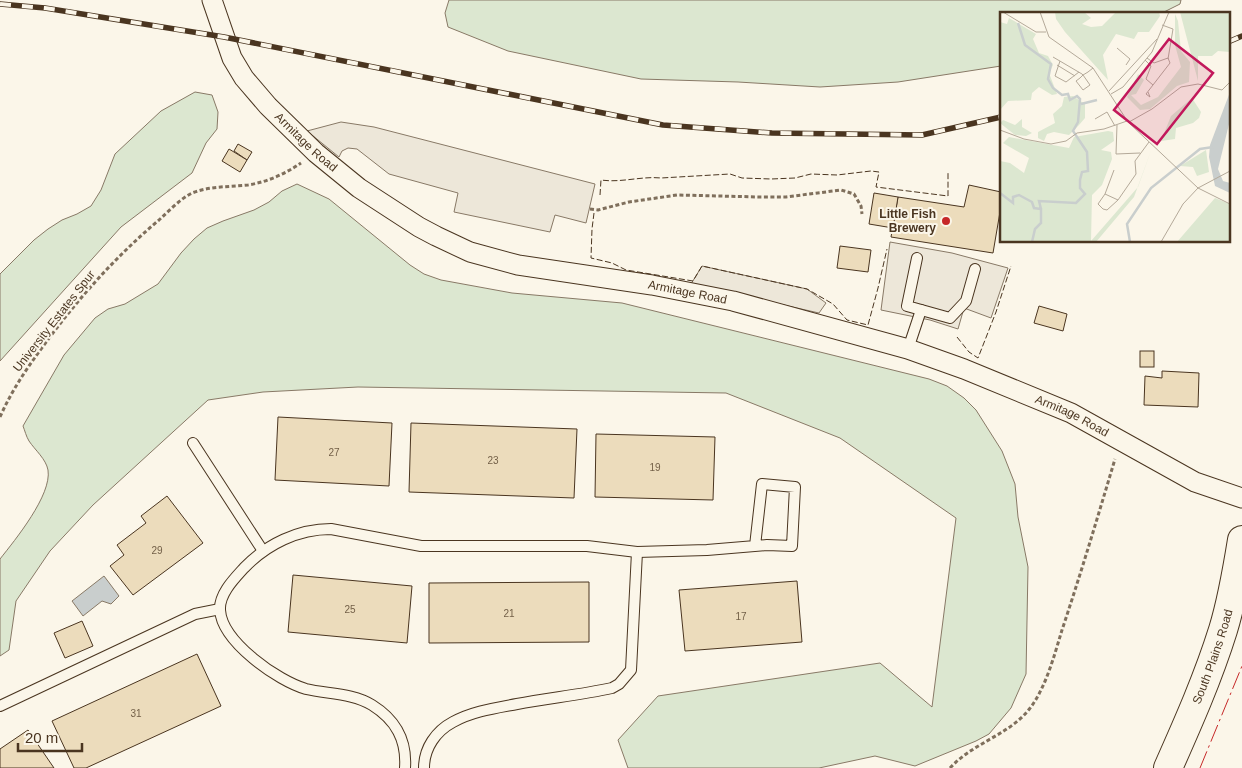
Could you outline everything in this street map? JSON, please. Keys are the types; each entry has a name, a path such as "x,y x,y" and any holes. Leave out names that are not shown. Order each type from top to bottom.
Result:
{"main road":[{"name":"South Plains Road","path":"1168,768 1199,698 1223,630 1242,540"}],"street":[{"name":"Armitage Road","path":"212,0 228,49 236,66 268,106 316,153 360,188 419,227 470,252 518,265 652,285 733,301 908,350 964,369 1071,414 1195,482 1242,498"}],"lane":[{"path":"917,258 906,306 950,318 966,301 975,269"},
{"path":"908,350 921,310"},
{"path":"193,443 264,551"},
{"path":"405,768 406,758 402,737 381,712 370,704 354,698 306,689 293,684 267,670 252,658 228,630 220,609 222,598 244,568 264,551 301,532 317,529 331,529 421,546 587,546 637,552 792,546 795,487 762,484 755,546"},
{"path":"424,768 424,758 430,742 452,722 468,715 494,708 612,688 626,678 630,670 637,552"},
{"path":"0,706 195,614 220,609"}],"path":[{"name":"University Estates Spur","path":"0,417 18,381 66,316 108,267 178,203 190,194 200,191 261,182 292,169 316,153"},
{"path":"590,209 598,210 629,202 678,195 760,198 841,190 854,194 861,206 862,214"},
{"path":"950,768 974,747 1014,724 1028,712 1038,695 1047,676 1074,596 1120,440"}],"green space":[{"path":"449,0 1181,0 1180,4 1164,12 1000,12 1000,66 898,82 820,87 641,79 508,51 448,27 445,13"},
{"path":"195,92 212,95 218,112 217,129 206,143 192,173 121,227 0,361 0,274 34,240 48,229 91,206 101,190 115,154 161,111"},
{"path":"297,184 329,199 410,265 424,274 441,280 512,293 622,303 929,379 947,386 964,398 976,410 1002,451 1015,484 1018,517 1028,567 1026,674 1011,708 989,734 915,766 875,756 819,768 628,768 618,740 658,696 880,663 932,707 956,518 840,438 726,393 358,387 263,392 208,400 93,505 50,551 16,601 9,650 0,656 0,559 39,504 48,480 47,466 29,441 23,426 64,355 95,318 108,309 125,304 158,284 181,253 207,228 254,210 269,202 282,191"}],"shaded area":[{"path":"341,122 374,127 595,184 586,223 555,215 550,232 454,212 458,193 389,174 357,149 348,148 342,151 339,157 307,131"},
{"path":"890,242 952,253 1008,268 991,318 964,308 958,329 930,320 881,310"},
{"path":"702,266 807,289 826,303 819,313 691,284"},
{"path":"104,576 119,596 111,604 102,601 83,616 72,601"}],"building":[{"path":"238,144 252,152 247,160 234,151"},
{"path":"229,149 247,160 240,172 222,161"},
{"name":"Little Fish Brewery","path":"969,185 1000,192 1000,212 993,253 891,237 898,197 964,207"},
{"path":"874,193 898,197 893,228 869,224"},
{"path":"840,246 871,250 868,272 837,268"},
{"path":"1039,306 1067,314 1063,331 1034,323"},
{"path":"1140,351 1154,351 1154,367 1140,367"},
{"path":"1162,371 1199,373 1198,407 1144,405 1145,376 1162,378"},
{"path":"278,417 392,423 389,486 275,480"},
{"path":"411,423 577,429 574,498 409,492"},
{"path":"596,434 715,437 713,500 595,497"},
{"path":"167,496 203,543 133,595 110,566 124,555 117,545 146,523 141,516"},
{"path":"293,575 412,586 407,643 288,632"},
{"path":"797,581 802,642 685,651 679,590"},
{"path":"589,582 589,642 429,643 429,583"},
{"path":"82,621 93,646 65,658 54,633"},
{"path":"197,654 221,706 86,768 74,768 52,721"},
{"path":"28,730 54,768 0,768 0,749"}],"railway":[{"path":"0,4 45,8 224,37 663,125 772,133 922,135 1000,117"},
{"path":"1230,41 1242,36"}],"fence":[{"path":"600,195 601,180 616,181 730,174 742,178 771,179 795,178 811,174 837,175 871,171 879,172 876,187 948,196 948,172"},
{"path":"594,213 591,258 612,263 626,270 693,281 702,266 807,289 833,304 847,320 868,325 887,249"},
{"path":"957,337 969,352 978,358 1011,266"}],"power":[{"path":"1200,768 1242,666"}],"place":[{"name":"Little Fish Brewery","path":"946,221"}]}
